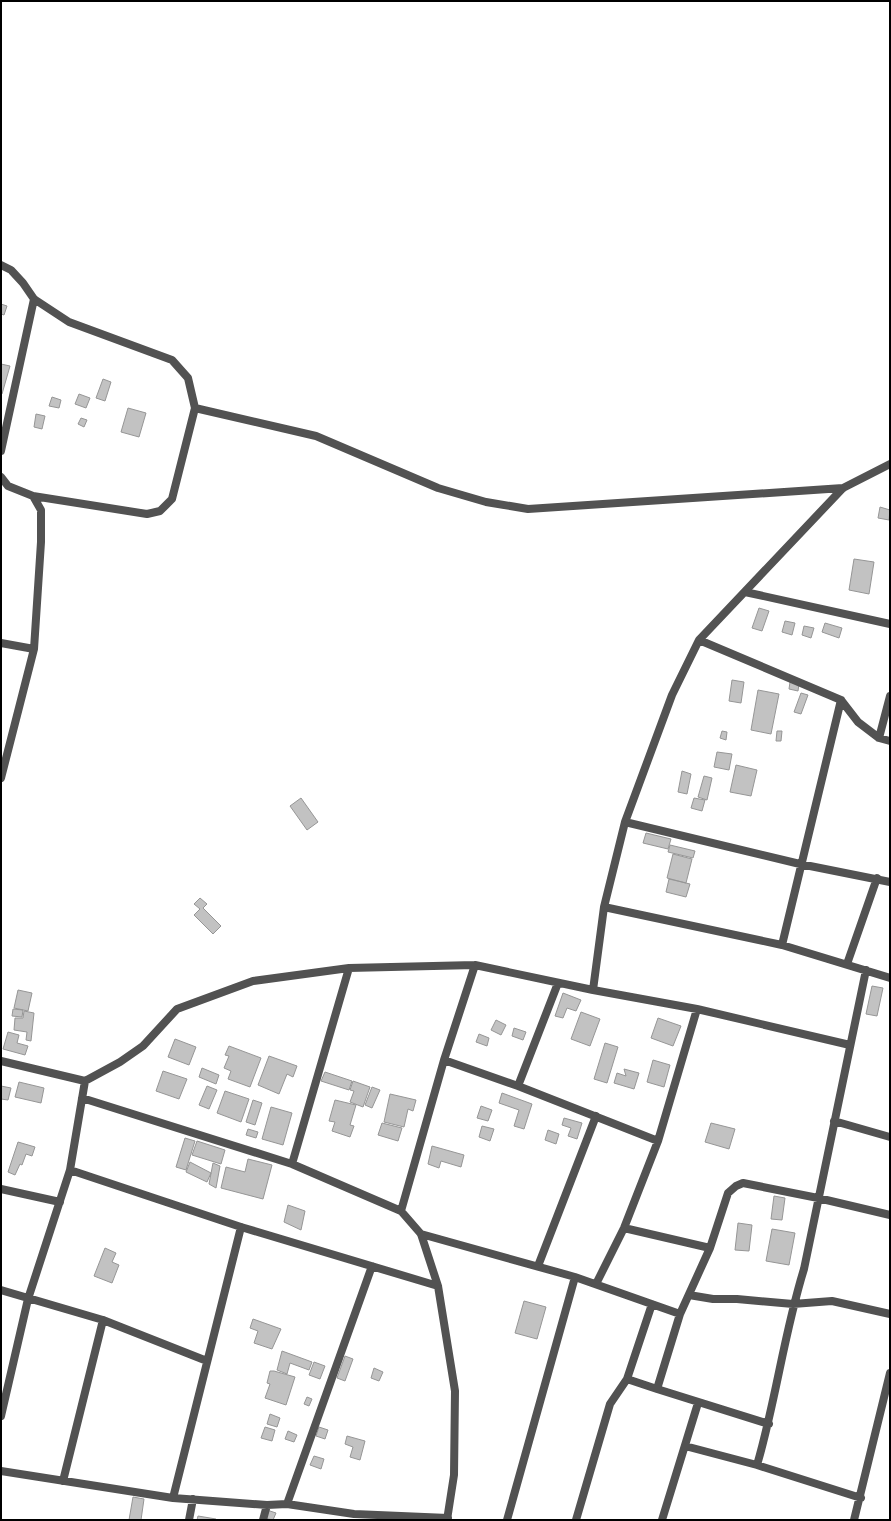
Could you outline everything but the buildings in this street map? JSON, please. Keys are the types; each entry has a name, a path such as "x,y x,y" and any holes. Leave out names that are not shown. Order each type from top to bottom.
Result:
{"street":[{"path":"1,265 11,270 23,283 34,299 69,322 172,360 188,378 195,408 172,499 160,511 147,514 34,496 8,486 1,477"},
{"path":"1,447 34,299"},
{"path":"195,408 316,436 438,488 486,502 528,509 843,488"},
{"path":"593,990 604,907 625,822 672,695 700,640 843,488 890,464"},
{"path":"1,778 34,649 41,542 41,510 34,496"},
{"path":"745,592 890,624"},
{"path":"700,640 841,700 858,722 879,738 890,742"},
{"path":"1,643 34,649"},
{"path":"879,738 890,696"},
{"path":"782,945 800,864 841,700"},
{"path":"625,822 800,864 877,878 890,882"},
{"path":"847,964 877,878"},
{"path":"604,907 782,945 890,978"},
{"path":"1,1061 85,1081 120,1062 144,1046 177,1009 253,981 349,968 475,965 593,990 697,1009 850,1046"},
{"path":"401,1211 444,1060 475,965"},
{"path":"292,1164 349,968"},
{"path":"757,1465 769,1424 793,1304 804,1269 866,970"},
{"path":"518,1086 558,983"},
{"path":"596,1284 624,1228 658,1141 697,1009"},
{"path":"444,1060 518,1086 658,1141"},
{"path":"1,1416 28,1299 70,1170 85,1081"},
{"path":"1,1471 173,1498 266,1505 287,1504 353,1517 448,1519 454,1475 455,1391 438,1286 421,1234 401,1211 292,1164 82,1098"},
{"path":"538,1266 596,1116"},
{"path":"834,1121 890,1137"},
{"path":"70,1170 241,1227 438,1286"},
{"path":"657,1390 680,1314 710,1248 728,1193 736,1186 743,1183 818,1198 890,1215"},
{"path":"1,1189 60,1202"},
{"path":"173,1498 241,1227"},
{"path":"624,1228 710,1248"},
{"path":"421,1234 575,1277 680,1314"},
{"path":"287,1504 372,1266"},
{"path":"508,1520 575,1277"},
{"path":"1,1290 103,1320 207,1361"},
{"path":"689,1295 713,1299 737,1299 793,1304 832,1301 890,1314"},
{"path":"576,1520 610,1404 628,1379 652,1304"},
{"path":"62,1480 103,1320"},
{"path":"854,1520 887,1405 890,1373"},
{"path":"628,1379 657,1390 769,1424"},
{"path":"662,1520 698,1403"},
{"path":"685,1446 757,1465 861,1498"},
{"path":"190,1520 193,1500"},
{"path":"263,1520 266,1505"}]}
